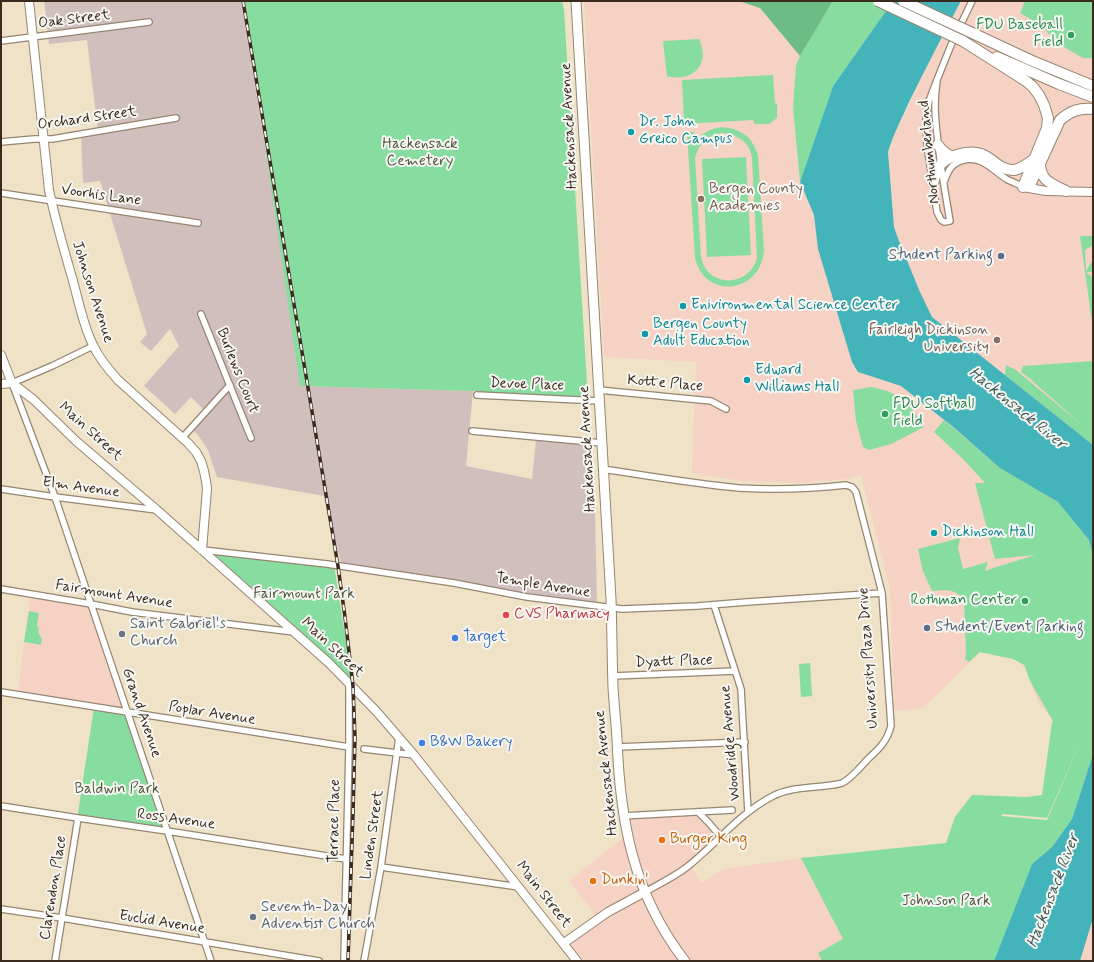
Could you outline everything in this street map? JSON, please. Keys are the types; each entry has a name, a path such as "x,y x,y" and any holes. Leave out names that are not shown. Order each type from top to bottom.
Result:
{"highway":[{"path":"878,1 1018,67 1093,97"},
{"path":"903,1 1030,60 1093,86"},
{"path":"963,41 1026,81 1040,95 1048,118 1047,128 1026,187"},
{"path":"933,184 936,173 941,164 960,154 980,154 1006,169 1013,170 1036,162 1060,120 1068,113 1080,108 1093,109"},
{"path":"938,145 946,154 952,157"},
{"path":"1036,162 1042,176 1050,184 1066,191"}],"main road":[{"name":"Johnson Avenue","path":"29,1 49,190 88,334 101,359 118,380 183,437 196,452 201,461 207,489 202,550"},
{"name":"Hackensack Avenue","path":"576,1 600,400 620,792 623,816 633,861 654,912 665,933 685,961"},
{"path":"1026,187 1046,191 1093,192"},
{"path":"1,355 12,383 1,384"},
{"name":"Main Street","path":"12,383 34,400 76,441 157,510 295,632 349,682 400,737 577,961"},
{"name":"University Plaza Drive","path":"564,943 608,912 645,892"}],"street":[{"path":"933,184 927,144 926,118 929,101 951,45 972,1"},
{"name":"Oak Street","path":"1,41 149,22"},
{"name":"Northumberland","path":"933,184 937,212 941,220 944,222 950,221 934,114 934,97 937,80"},
{"name":"Orchard Street","path":"1,142 52,139 176,118"},
{"path":"943,182 952,166 957,162 973,159 980,160 1008,180 1026,187"},
{"name":"Voorhis Lane","path":"1,193 198,223"},
{"name":"Burlews Court","path":"201,314 251,438"},
{"path":"12,383 93,346"},
{"name":"Grand Avenue","path":"12,383 55,497 211,961"},
{"path":"183,437 230,385"},
{"name":"Kotte Place","path":"599,390 711,400 726,409"},
{"name":"Devoe Place","path":"477,395 600,400"},
{"path":"472,431 602,443"},
{"name":"University Plaza Drive","path":"603,469 739,488 784,489 846,485 852,487 856,492 882,593 890,726 889,734 884,743 852,776 843,783 788,790 770,797 748,812 686,868 675,876 645,892"},
{"name":"Elm Avenue","path":"1,489 157,510"},
{"name":"Temple Avenue","path":"202,550 327,564 447,582 527,597 622,609 714,605 882,593"},
{"name":"Fairmount Avenue","path":"1,589 132,612 295,632"},
{"name":"Woodridge Avenue","path":"714,605 741,689 748,812"},
{"name":"Dyatt Place","path":"613,676 735,671"},
{"name":"Terrace Place","path":"344,961 349,682"},
{"name":"Poplar Avenue","path":"1,692 349,748"},
{"name":"Linden Street","path":"364,961 381,867 400,737"},
{"path":"617,747 745,742"},
{"path":"364,748 414,755"},
{"name":"Ross Avenue","path":"1,806 346,859"},
{"path":"623,816 732,810"},
{"path":"698,812 721,837"},
{"name":"Clarendon Place","path":"55,961 78,818"},
{"path":"381,867 519,887"},
{"name":"Euclid Avenue","path":"1,909 319,961"}],"shaded area":[{"path":"44,1 241,1 298,345 300,386 473,391 466,466 532,479 536,439 590,444 595,511 597,603 342,567 324,496 217,477 208,450 193,430 208,414 191,397 175,414 144,386 179,346 170,329 151,351 140,342 147,334 100,181 83,183 81,133 98,131 87,40 49,44"},
{"name":"Fairleigh Dickinson University","path":"584,1 739,1 760,8 800,56 796,65 793,108 796,142 800,182 814,215 818,249 932,317 920,292 894,227 888,152 891,141 934,52 961,1 1093,1 1093,719 1054,722 1037,700 1025,665 1013,659 980,652 923,708 895,711 890,589 861,475 849,479 796,483 741,481 692,473 696,362 604,357"},
{"path":"31,594 91,604 128,713 18,695"},
{"path":"698,812 721,837 690,865 701,883 723,869 801,858 844,940 819,953 822,961 577,961 564,943 598,918 569,881 627,835 623,816"},
{"path":"1093,918 1093,961 1080,961"}],"green space":[{"name":"Hackensack Cemetery","path":"244,1 562,1 564,10 588,400 473,391 300,386"},
{"path":"739,1 833,1 800,56 760,8"},
{"path":"833,1 893,1 833,86 800,182 793,108 796,65"},
{"name":"FDU Baseball Field","path":"1025,1 1093,1 1093,58 1083,58 1057,43 1042,26 1020,13"},
{"path":"699,39 703,56 701,64 697,70 685,77 667,76 663,41"},
{"path":"773,75 775,103 777,104 777,118 769,124 755,124 753,120 684,124 682,80"},
{"path":"729,128 745,135 753,143 758,155 764,251 760,265 753,276 743,283 732,286 720,286 709,281 701,272 695,258 687,132 694,132 695,144 703,134 709,130","holes":["722,133 738,137 746,143 751,152 757,258 753,268 746,275 737,279 728,280 719,279 711,274 705,267 701,257 695,158 701,144 708,138"]},
{"path":"746,157 751,255 707,257 702,159"},
{"path":"1080,236 1093,236 1093,245 1085,250 1086,271 1093,261 1093,272 1086,272 1093,278 1093,329"},
{"path":"1093,361 1093,445 1005,375 1006,365 1016,370 1082,425 1021,372 1023,366"},
{"name":"FDU Softball Field","path":"871,387 890,392 903,400 924,427 891,444 869,450 863,447 856,421 853,390"},
{"name":"Johnson Park","path":"944,420 1000,468 1058,502 1089,540 1093,555 1093,754 1072,819 1052,847 1032,864 994,961 822,961 818,953 843,939 801,858 946,843 955,817 972,795 1026,797 1042,795 1053,721 1031,683 1024,665 1013,659 980,652 969,662 965,659 964,602 958,594 954,592 946,590 932,591 923,571 918,549 960,538 958,548 963,569 988,562 985,571 1035,555 995,559 975,483 985,483 962,458 934,432","holes":["1083,736 1047,820 1001,816 1003,814 1047,818"]},
{"name":"Fairmount Park","path":"202,550 334,565 353,686"},
{"path":"29,611 39,613 37,625 39,629 38,632 42,639 41,645 24,642"},
{"path":"810,663 812,696 801,697 799,664"},
{"name":"Baldwin Park","path":"94,707 128,713 167,831 77,820"}],"water":[{"name":"Hackensack River","path":"893,1 961,1 909,102 888,152 894,227 899,241 932,317 1093,445 1093,555 1089,540 1058,502 1000,468 952,426 901,386 858,372 852,362 818,249 814,215 800,182 833,86"},
{"name":"Hackensack River","path":"1093,754 1093,918 1080,961 994,961 1032,864 1052,847 1072,819"}],"railway":[{"path":"243,1 338,566 353,686 355,738 348,961"}],"place":[{"name":"FDU Baseball Field","path":"1071,35"},
{"name":"Dr. John Greico Campus","path":"631,132"},
{"name":"Bergen County Academies","path":"701,199"},
{"name":"Student Parking","path":"1001,256"},
{"name":"Enivironmental Science Center","path":"683,306"},
{"name":"Bergen County Adult Education","path":"645,334"},
{"name":"Fairleigh Dickinson University","path":"997,340"},
{"name":"Edward Williams Hall","path":"747,380"},
{"name":"FDU Softball Field","path":"885,414"},
{"name":"Dickinson Hall","path":"934,533"},
{"name":"Rothman Center","path":"1025,601"},
{"name":"CVS Pharmacy","path":"506,615"},
{"name":"Student/Event Parking","path":"927,628"},
{"name":"Saint Gabriel's Church","path":"122,634"},
{"name":"Target","path":"455,638"},
{"name":"B&W Bakery","path":"422,743"},
{"name":"Burger King","path":"662,840"},
{"name":"Dunkin'","path":"593,881"},
{"name":"Seventh-Day Adventist Church","path":"253,917"}]}
